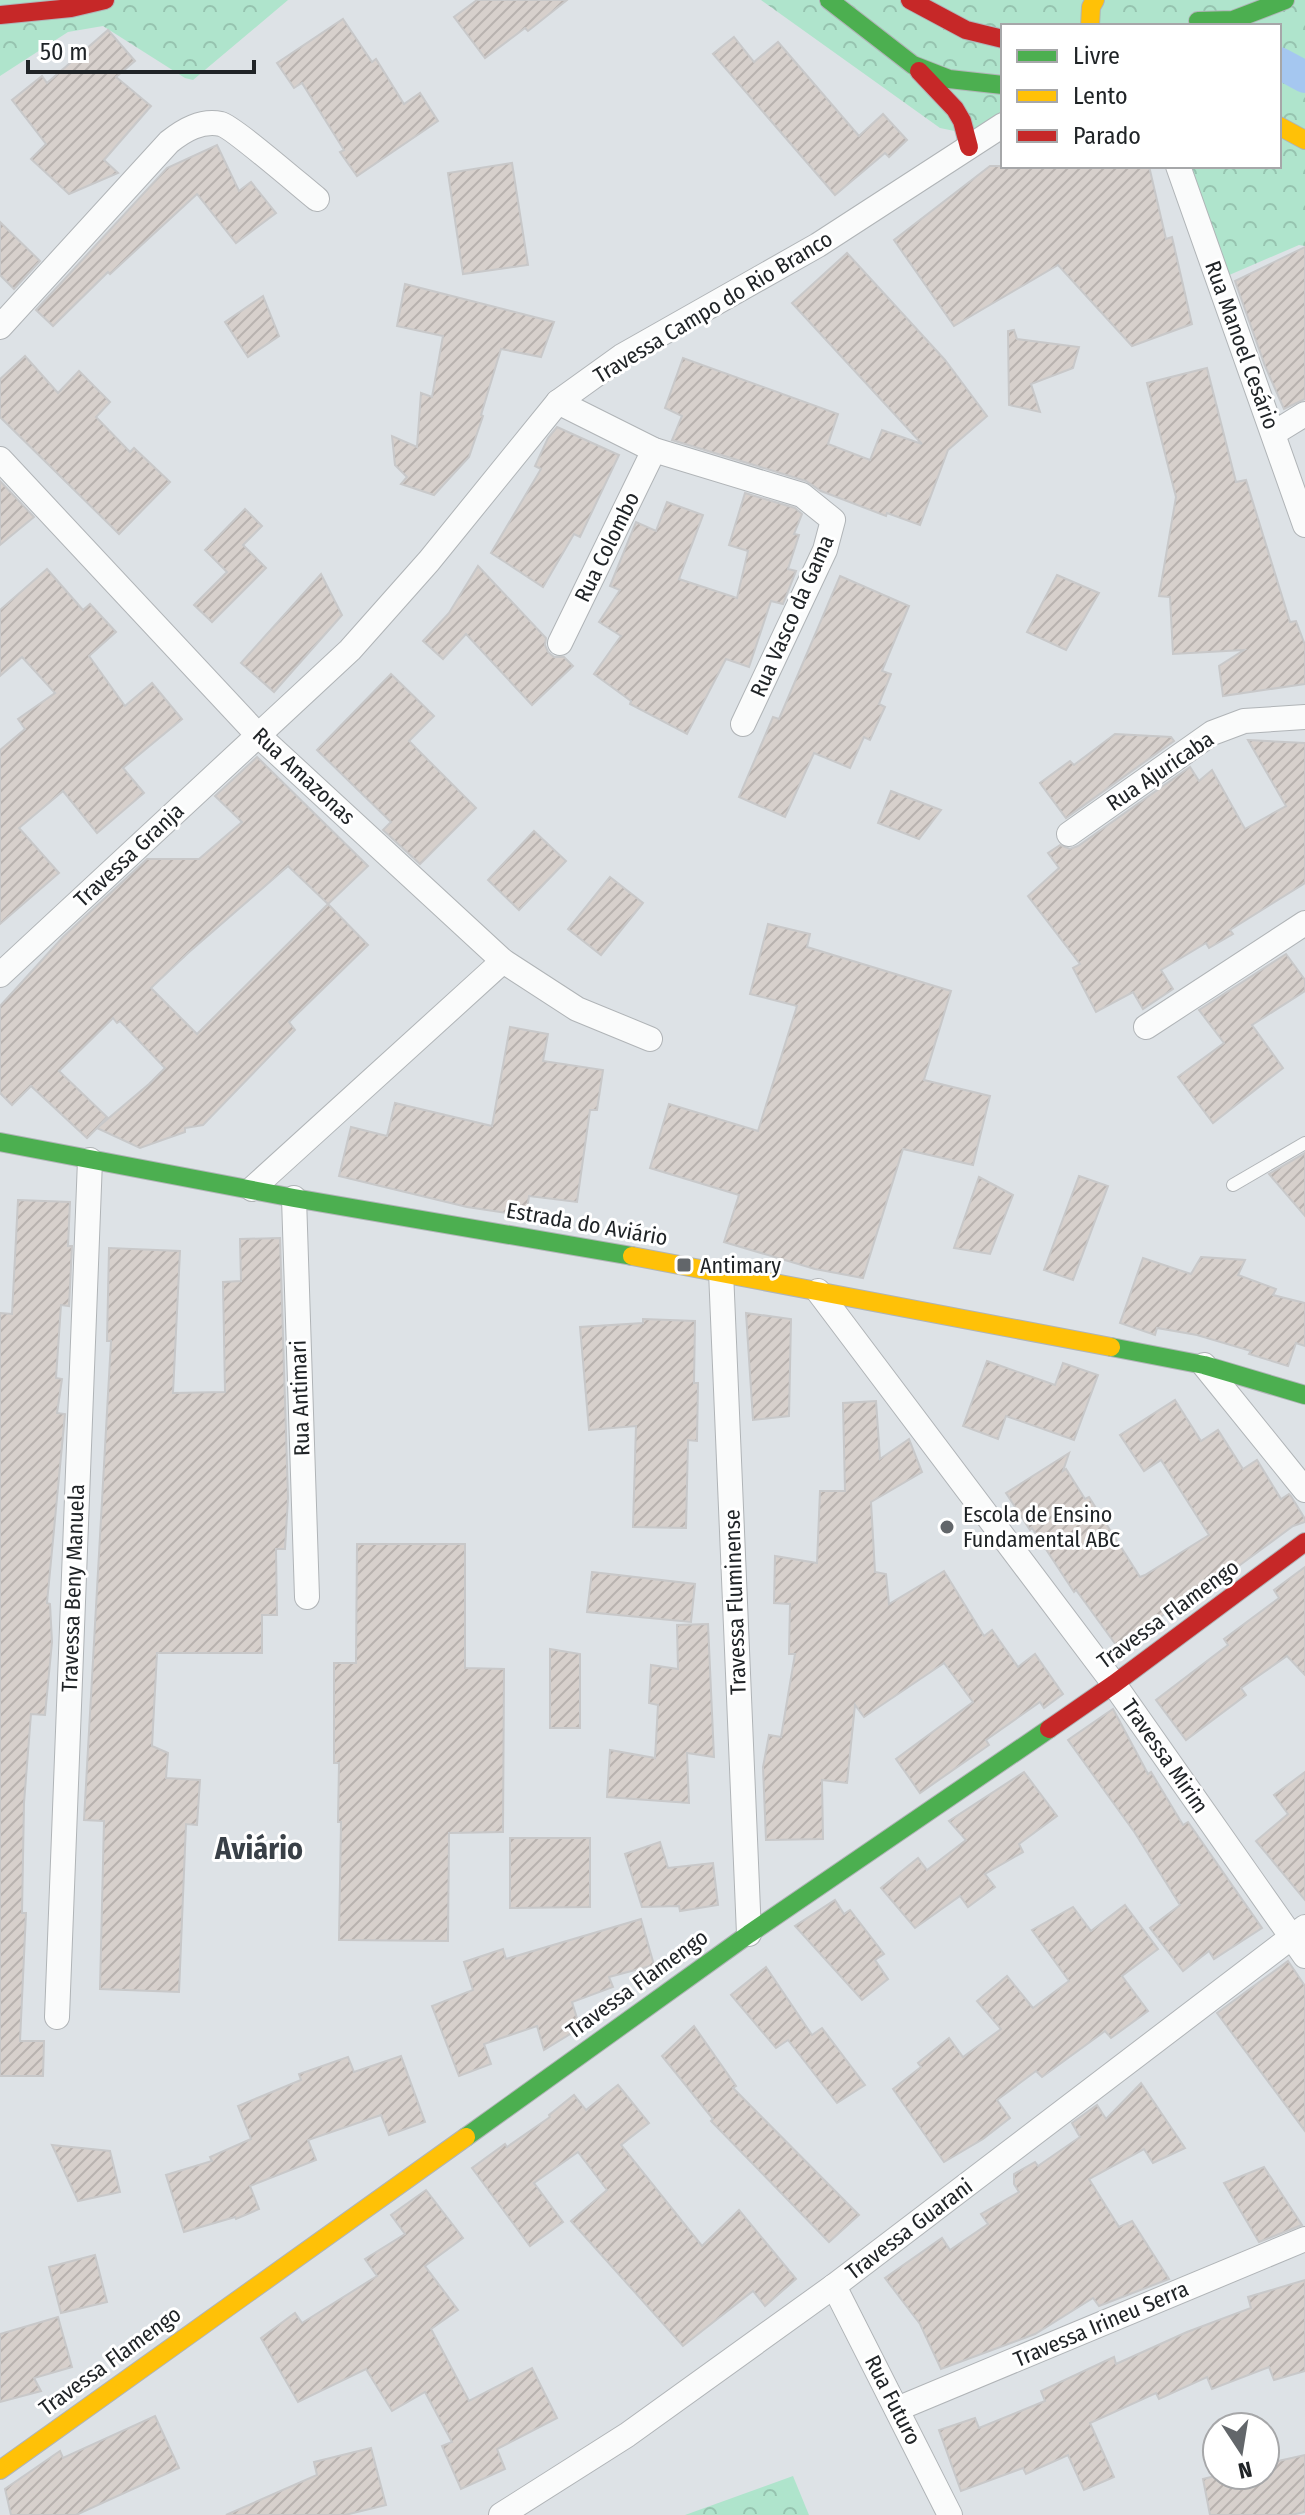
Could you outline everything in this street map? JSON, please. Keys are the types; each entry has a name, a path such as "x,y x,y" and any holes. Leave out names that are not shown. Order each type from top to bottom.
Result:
{"street":[{"path":"0,15 71,8 105,0"},
{"path":"829,0 913,65 955,109 962,121 969,147"},
{"path":"910,0 931,14 981,37 1001,39"},
{"path":"1090,24 1091,7 1095,0"},
{"path":"1192,0 1197,23 1233,20 1285,0"},
{"path":"913,65 949,79 1001,85"},
{"path":"0,327 169,142 184,130 202,124 224,124 317,199"},
{"name":"Travessa Campo do Rio Branco","path":"258,735 360,639 429,561 558,402 622,356 818,245 1001,126"},
{"path":"1281,127 1305,140"},
{"name":"Rua Manoel Cesário","path":"1179,168 1305,525"},
{"name":"Rua Vasco da Gama","path":"558,402 654,450 802,495 833,520 825,550 743,724"},
{"path":"1274,433 1305,414"},
{"name":"Rua Colombo","path":"560,643 654,450"},
{"name":"Rua Amazonas","path":"0,459 258,735 503,961 577,1009 650,1039"},
{"name":"Rua Ajuricaba","path":"1069,834 1212,733 1244,721 1305,717"},
{"name":"Travessa Granja","path":"2,971 258,735"},
{"path":"1146,1027 1305,923"},
{"path":"252,1189 503,961"},
{"name":"Estrada do Aviário","path":"0,1142 294,1198 721,1271 1204,1365 1305,1395"},
{"name":"Travessa Beny Manuela","path":"57,2017 90,1160"},
{"name":"Rua Antimari","path":"294,1198 307,1597"},
{"name":"Travessa Fluminense","path":"721,1271 749,1934"},
{"name":"Travessa Mirim","path":"818,1291 1114,1684 1301,1940"},
{"path":"1204,1365 1305,1490"},
{"name":"Travessa Flamengo","path":"0,2470 749,1934 1114,1684 1305,1542"},
{"name":"Travessa Guarani","path":"501,2515 627,2435 834,2286 1301,1940"},
{"name":"Travessa Irineu Serra","path":"897,2409 1305,2239"},
{"name":"Rua Futuro","path":"834,2286 950,2515"}],"lane":[{"path":"1233,1185 1305,1143"}],"green space":[{"path":"0,0 288,0 193,80 185,78 103,26 68,32 0,76"},
{"path":"761,0 1305,0 1305,246 1299,245 1227,276 1188,168 1281,168 1281,24 1001,24 1001,141 940,128"},
{"path":"793,2476 809,2515 685,2515"}],"building":[{"path":"477,0 567,0 528,31 525,28 485,58 454,17"},
{"path":"343,19 372,62 376,59 404,104 420,93 438,121 357,176 340,152 344,150 302,83 294,88 277,63"},
{"path":"108,30 135,61 116,77 151,106 104,160 118,173 69,194 31,159 46,144 12,100 42,76 47,83"},
{"path":"734,37 754,62 778,42 859,136 883,114 907,140 889,157 885,153 835,195 713,54"},
{"path":"217,145 239,191 251,182 276,213 236,243 197,194 110,274 108,272 53,326 36,310 167,168"},
{"path":"512,163 528,265 463,274 448,173"},
{"path":"990,166 1149,168 1166,239 1172,237 1192,324 1132,346 1058,265 954,326 894,240"},
{"path":"0,222 40,261 14,289 0,275"},
{"path":"1305,247 1305,399 1284,409 1235,281"},
{"path":"847,253 945,360 987,416 948,450 920,525 887,513 886,516 821,491 806,481 672,440 682,416 665,408 683,358 838,414 828,444 870,460 882,430 922,444 792,303"},
{"path":"405,284 554,322 541,357 501,349 469,457 434,495 401,484 407,477 395,465 392,436 417,447 421,393 432,397 443,336 397,326"},
{"path":"263,296 279,336 248,357 225,322"},
{"path":"1014,330 1017,339 1079,347 1073,368 1031,384 1040,412 1009,405 1008,331"},
{"path":"25,356 58,393 79,371 110,402 96,417 130,452 134,448 170,482 119,534 0,417 0,379"},
{"path":"1207,368 1236,482 1246,480 1290,622 1296,621 1305,645 1305,684 1223,696 1219,666 1244,650 1173,654 1170,597 1159,596 1176,497 1147,383"},
{"path":"557,427 619,455 580,537 574,534 543,587 491,553 541,469 535,466 548,438"},
{"path":"0,481 34,517 0,545"},
{"path":"745,493 795,508 802,514 794,534 799,535 788,569 796,571 783,604 771,601 749,667 726,659 687,734 630,704 631,701 594,674 621,636 599,622 620,590 610,586 636,522 656,531 667,502 703,515 679,579 737,598 748,551 729,545"},
{"path":"245,509 262,526 243,545 266,568 212,622 194,605 227,572 205,550"},
{"path":"478,566 546,638 548,652 554,657 564,657 573,666 532,705 466,634 443,659 423,641 449,613"},
{"path":"47,569 83,610 90,604 116,632 89,656 125,706 152,683 182,719 123,768 144,793 97,833 63,791 19,828 59,873 0,924 0,750 25,729 18,719 55,693 22,657 0,676 0,610"},
{"path":"321,574 342,615 274,692 241,663"},
{"path":"1057,575 1099,593 1066,650 1027,632"},
{"path":"840,576 909,606 882,671 891,674 879,704 885,707 870,740 864,737 850,768 814,753 785,817 739,797 773,717 779,719"},
{"path":"391,674 434,716 409,741 476,808 420,864 383,830 391,822 317,750"},
{"path":"1115,734 1171,737 1174,741 1066,818 1040,783 1070,761 1074,765"},
{"path":"1248,740 1305,743 1305,883 1230,930 1233,934 1209,948 1206,943 1161,970 1173,989 1143,1009 1133,992 1096,1012 1073,968 1080,964 1028,896 1059,868 1048,853 1060,845 1070,849 1078,846 1190,767 1199,781 1212,770 1245,829 1286,806"},
{"path":"257,757 368,866 328,904 368,945 289,1022 295,1030 203,1125 185,1128 185,1132 140,1148 97,1128 87,1138 31,1086 12,1105 0,1093 0,1006 63,937 147,859 199,859 242,822 215,796","holes":["288,866 328,904 197,1034 151,988","113,1018 117,1023 120,1021 165,1068 97,1128 107,1117 59,1071"]},
{"path":"891,791 941,810 919,839 878,823"},
{"path":"534,831 566,861 519,910 488,880"},
{"path":"610,877 643,903 601,955 568,929"},
{"path":"768,924 810,934 807,947 951,991 924,1080 990,1096 973,1165 903,1149 863,1278 815,1269 724,1242 739,1195 650,1168 669,1104 758,1131 797,1006 750,994"},
{"path":"1286,954 1305,980 1305,991 1252,1025 1283,1068 1213,1123 1178,1077 1224,1043 1199,1010"},
{"path":"510,1027 548,1034 543,1061 603,1070 597,1110 590,1110 577,1202 529,1196 526,1216 467,1207 339,1176 351,1127 387,1136 395,1103 492,1126"},
{"path":"1305,1153 1305,1216 1269,1174"},
{"path":"1079,1176 1108,1186 1073,1280 1044,1270"},
{"path":"979,1177 1013,1195 990,1254 954,1248"},
{"path":"18,1200 70,1202 68,1246 72,1246 69,1306 61,1305 56,1378 62,1379 57,1413 65,1414 47,1603 50,1604 52,1642 45,1715 31,1714 24,1803 22,1913 26,1913 20,2041 44,2041 43,2076 0,2076 0,1313 12,1314"},
{"path":"280,1238 288,1498 285,1549 276,1549 277,1615 262,1615 262,1653 157,1653 152,1746 168,1753 166,1778 200,1780 197,1825 186,1824 179,1992 100,1989 104,1821 84,1820 111,1341 107,1341 109,1248 180,1251 173,1393 225,1392 223,1282 241,1281 240,1239"},
{"path":"1201,1257 1245,1260 1238,1275 1276,1289 1273,1295 1305,1303 1305,1346 1296,1343 1288,1366 1197,1335 1157,1328 1155,1335 1120,1323 1143,1258 1191,1274"},
{"path":"746,1313 791,1319 789,1416 753,1420"},
{"path":"643,1319 695,1321 697,1441 688,1440 686,1528 633,1527 636,1426 589,1430 580,1327 643,1323"},
{"path":"987,1361 1055,1385 1063,1363 1098,1375 1074,1440 1006,1416 998,1439 963,1426"},
{"path":"1175,1400 1201,1441 1218,1430 1243,1469 1257,1460 1281,1499 1289,1494 1305,1522 1293,1526 1225,1576 1116,1645 1076,1590 1074,1592 1006,1493 1069,1453 1063,1471 1066,1469 1085,1499 1089,1497 1140,1577 1145,1575 1209,1535 1161,1460 1144,1471 1120,1435"},
{"path":"876,1401 880,1459 909,1439 922,1472 871,1502 875,1572 886,1574 889,1604 944,1571 984,1636 992,1630 1018,1667 1035,1654 1063,1694 1044,1708 1040,1702 986,1740 989,1745 920,1793 896,1759 973,1702 944,1663 864,1717 855,1705 847,1783 822,1780 823,1839 766,1840 763,1767 769,1735 781,1737 795,1654 789,1654 790,1604 774,1603 775,1556 817,1563 820,1491 845,1491 843,1403"},
{"path":"357,1544 465,1544 465,1668 504,1669 503,1832 449,1833 448,1941 339,1940 341,1822 338,1822 339,1763 334,1763 334,1663 356,1663"},
{"path":"1305,1567 1305,1675 1287,1656 1241,1688 1246,1695 1186,1740 1156,1700 1228,1645 1224,1639 1279,1598 1274,1590"},
{"path":"592,1572 695,1584 691,1622 587,1612"},
{"path":"708,1624 714,1757 687,1753 689,1803 607,1797 610,1750 655,1758 658,1705 649,1703 651,1665 678,1669 677,1625"},
{"path":"550,1649 580,1654 580,1728 550,1728"},
{"path":"1113,1709 1148,1774 1151,1772 1183,1825 1188,1822 1262,1928 1214,1959 1209,1951 1183,1971 1150,1928 1180,1905 1135,1833 1068,1740"},
{"path":"1024,1772 1057,1816 1019,1844 1023,1852 985,1874 995,1887 968,1907 960,1896 915,1928 881,1888 918,1858 927,1870 966,1840 949,1821"},
{"path":"1305,1772 1305,1900 1256,1841 1288,1814 1274,1795"},
{"path":"510,1838 590,1838 590,1907 510,1908"},
{"path":"660,1842 668,1868 713,1863 718,1905 680,1911 679,1906 642,1907 625,1854"},
{"path":"835,1900 844,1914 850,1910 884,1954 875,1960 888,1979 862,2000 795,1926"},
{"path":"1125,1905 1158,1949 1122,1976 1148,2011 1111,2038 1105,2031 1042,2077 1036,2071 997,2100 1010,2118 983,2139 944,2162 893,2089 921,2067 918,2063 949,2038 963,2057 1001,2029 977,2001 1007,1976 1033,2008 1069,1981 1032,1930 1073,1907 1091,1931"},
{"path":"641,1919 654,1965 609,1977 613,1987 572,2002 580,2028 544,2050 537,2026 484,2044 491,2064 459,2076 432,2006 473,1990 464,1962 503,1949 506,1959"},
{"path":"1288,1961 1305,1986 1305,2131 1217,2013"},
{"path":"766,1967 812,2035 822,2028 865,2085 837,2103 788,2040 776,2048 731,1995"},
{"path":"694,2026 736,2086 733,2088 859,2215 829,2242 711,2121 713,2119 662,2056"},
{"path":"401,2056 425,2122 389,2135 381,2115 308,2140 316,2160 250,2186 259,2209 236,2219 184,2232 166,2175 212,2161 210,2157 251,2139 238,2106 301,2080 299,2074 348,2057 354,2072"},
{"path":"1141,2083 1185,2148 1153,2163 1144,2149 1089,2179 1119,2227 1132,2221 1169,2279 1099,2306 1093,2298 1035,2334 941,2369 920,2324 885,2278 942,2238 950,2250 988,2224 981,2214 1019,2192 1014,2184 1014,2174 1035,2162 1038,2166 1080,2137 1072,2123 1097,2105 1106,2119"},
{"path":"618,2085 649,2123 621,2145 702,2246 739,2210 796,2279 765,2306 753,2291 683,2346 571,2221 607,2190 578,2152 534,2183 563,2222 530,2246 472,2168 550,2117 574,2095 586,2110"},
{"path":"52,2145 110,2151 120,2192 78,2201"},
{"path":"1264,2167 1302,2225 1259,2242 1224,2183"},
{"path":"426,2190 463,2238 425,2266 458,2310 431,2329 469,2401 532,2368 557,2418 497,2449 505,2469 461,2489 442,2446 452,2442 425,2392 392,2411 366,2369 298,2402 261,2338 295,2313 302,2323 377,2276 365,2259 405,2234 391,2215"},
{"path":"95,2255 107,2302 61,2313 49,2267"},
{"path":"1305,2280 1305,2371 1274,2380 1269,2367 1212,2389 1207,2377 1159,2399 1156,2393 1090,2423 1114,2477 1084,2490 1068,2455 1026,2474 1023,2468 961,2491 939,2430 975,2418 979,2428 1045,2401 1041,2391 1114,2357 1116,2364 1251,2308 1248,2297"},
{"path":"58,2317 72,2367 34,2378 41,2391 0,2402 0,2334"},
{"path":"155,2416 179,2468 76,2515 11,2515 5,2489 60,2451 63,2458"},
{"path":"371,2448 386,2505 345,2515 226,2515 317,2475 314,2462"},
{"path":"1305,2455 1305,2512 1291,2515 1210,2515 1205,2491 1281,2491 1281,2460"}],"waterway":[{"path":"1281,64 1305,77"}],"traffic: fast":[{"path":"829,0 913,65 949,79 1001,85"},
{"path":"1198,21 1233,20 1285,0"},
{"path":"0,1142 294,1198 632,1256"},
{"path":"1111,1347 1204,1365 1305,1395"},
{"path":"466,2137 749,1934 1049,1729"}],"traffic: slow":[{"path":"1090,24 1091,7 1095,0"},
{"path":"1281,127 1305,140"},
{"path":"632,1256 1111,1347"},
{"path":"0,2470 466,2137"}],"traffic: jam":[{"path":"0,15 71,8 105,0"},
{"path":"910,0 966,30 1001,39"},
{"path":"919,71 955,109 962,121 969,147"},
{"path":"1049,1729 1305,1542"}],"place":[{"name":"Antimary","path":"684,1265"},
{"name":"Escola de Ensino Fundamental ABC","path":"947,1527"}],"district":[{"name":"Aviário","path":"259,1849"}]}
